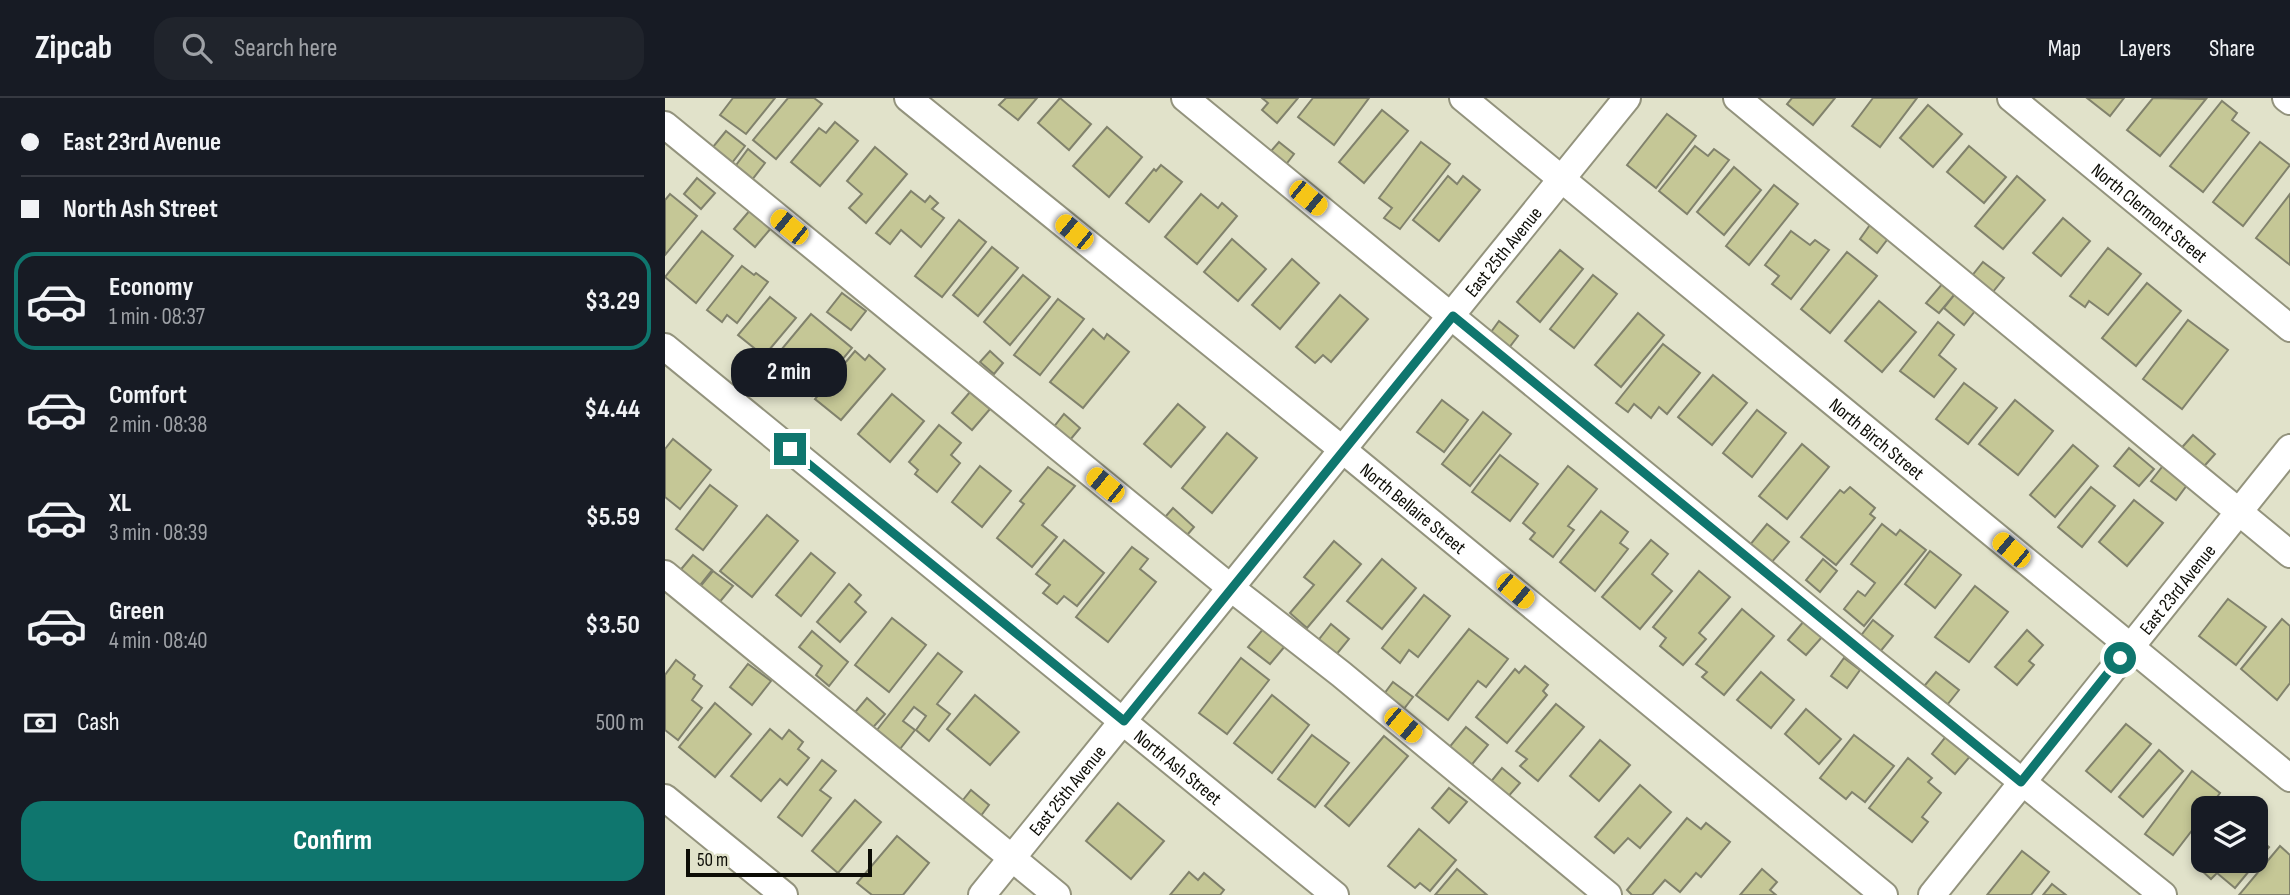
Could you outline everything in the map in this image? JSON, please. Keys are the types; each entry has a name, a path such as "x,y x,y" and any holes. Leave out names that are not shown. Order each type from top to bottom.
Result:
{"street":[{"name":"North Bellaire Street","path":"908,98 1343,450 1884,895"},
{"path":"1185,98 2021,782 2163,895"},
{"name":"North Birch Street","path":"1463,98 2290,778"},
{"name":"East 25th Avenue","path":"982,895 1627,98"},
{"path":"1737,98 2290,554"},
{"name":"North Clermont Street","path":"2011,98 2290,328"},
{"path":"665,125 1231,588 1341,674 1608,895"},
{"name":"North Ash Street","path":"665,347 1335,895"},
{"name":"East 23rd Avenue","path":"1932,895 2290,448"},
{"path":"665,574 1057,895"},
{"path":"665,798 784,895"}],"building":[{"path":"733,98 775,98 746,134 720,115"},
{"path":"788,98 814,98 822,104 776,159 753,140"},
{"path":"1006,98 1037,98 1018,120 999,105"},
{"path":"1060,98 1091,124 1069,150 1038,123"},
{"path":"1262,98 1298,98 1277,123 1262,110 1268,103"},
{"path":"1313,98 1369,98 1334,145 1298,117"},
{"path":"1792,98 1835,98 1813,125 1787,104"},
{"path":"1873,98 1917,98 1880,147 1852,126"},
{"path":"2087,98 2124,98 2110,116"},
{"path":"2153,98 2206,99 2160,156 2127,130"},
{"path":"2222,101 2237,113 2232,120 2249,133 2203,192 2170,166"},
{"path":"1928,105 1962,134 1933,167 1900,138"},
{"path":"1382,110 1408,131 1364,183 1339,162"},
{"path":"1667,114 1696,136 1656,188 1627,165"},
{"path":"835,122 858,141 820,186 791,162 819,128 826,133"},
{"path":"1107,127 1142,157 1109,197 1073,166"},
{"path":"726,131 745,146 728,168 708,153"},
{"path":"1279,142 1294,154 1281,171 1265,158"},
{"path":"1421,142 1450,164 1400,229 1384,218 1392,208 1379,198"},
{"path":"2260,142 2290,165 2243,226 2213,202"},
{"path":"1695,146 1708,156 1714,149 1729,160 1687,214 1659,191"},
{"path":"1969,146 2006,177 1984,203 1947,172"},
{"path":"875,147 907,174 866,223 849,208 862,194 847,181"},
{"path":"748,149 765,163 748,185 731,172"},
{"path":"1161,165 1182,182 1149,222 1126,203 1154,169 1156,171"},
{"path":"1734,167 1761,190 1724,235 1697,212"},
{"path":"1448,176 1457,184 1463,176 1480,190 1439,241 1413,220"},
{"path":"2017,176 2045,200 2003,249 1975,226"},
{"path":"697,178 715,193 701,209 684,194"},
{"path":"1774,185 1798,204 1749,265 1726,246"},
{"path":"911,191 925,202 930,196 938,203 932,209 944,218 921,247 901,230 890,244 876,233"},
{"path":"670,194 697,216 665,255 665,200"},
{"path":"1201,194 1218,208 1222,203 1237,216 1197,264 1165,237"},
{"path":"2290,194 2290,265 2256,238"},
{"path":"751,209 772,227 755,247 734,229"},
{"path":"2063,218 2090,241 2061,276 2033,253"},
{"path":"959,220 986,242 942,297 915,276"},
{"path":"1872,222 1890,236 1877,253 1860,239"},
{"path":"702,231 733,256 696,303 665,277"},
{"path":"1791,231 1810,245 1815,240 1829,250 1791,299 1772,284 1779,276 1765,265"},
{"path":"1232,239 1266,269 1238,301 1204,272"},
{"path":"992,247 1018,268 978,316 953,295"},
{"path":"2108,248 2141,274 2108,315 2089,301 2085,307 2070,296"},
{"path":"1560,250 1583,269 1540,322 1517,302"},
{"path":"1847,252 1877,276 1830,333 1801,309"},
{"path":"1292,259 1319,283 1280,329 1252,305"},
{"path":"1983,262 2004,278 1988,298 1967,282"},
{"path":"742,266 768,282 737,323 727,315 722,322 707,310"},
{"path":"1023,275 1050,297 1010,345 984,322"},
{"path":"1593,275 1617,294 1574,348 1550,329"},
{"path":"1943,283 1955,294 1939,313 1926,303"},
{"path":"2147,283 2181,311 2136,366 2102,338"},
{"path":"842,293 866,311 851,330 827,312"},
{"path":"1955,294 1975,311 1964,325 1944,308"},
{"path":"1340,295 1368,319 1331,362 1323,355 1315,363 1296,347"},
{"path":"770,297 796,318 764,356 738,335"},
{"path":"1058,299 1084,319 1040,375 1014,355"},
{"path":"1879,301 1916,332 1882,372 1845,341"},
{"path":"1638,313 1664,335 1621,387 1595,365"},
{"path":"811,314 852,348 812,396 801,386 806,380 792,368 786,374 771,362"},
{"path":"2188,320 2228,350 2182,409 2143,379"},
{"path":"1499,321 1518,336 1505,353 1486,339"},
{"path":"1938,322 1954,335 1939,355 1956,369 1934,397 1900,371"},
{"path":"1093,329 1104,339 1107,334 1129,352 1083,408 1050,382"},
{"path":"1663,344 1700,373 1667,414 1659,407 1651,418 1634,404 1628,412 1616,403"},
{"path":"855,351 865,360 869,355 885,369 841,420 815,399"},
{"path":"990,351 1003,363 994,374 980,362"},
{"path":"1713,375 1747,403 1712,445 1678,417"},
{"path":"1964,383 1997,408 1968,444 1936,419"},
{"path":"970,392 990,409 972,430 952,413"},
{"path":"892,394 924,421 890,462 858,434"},
{"path":"1442,400 1468,420 1444,452 1417,432"},
{"path":"2015,400 2053,431 2018,475 1979,444"},
{"path":"1178,404 1205,427 1171,467 1144,444"},
{"path":"1757,410 1786,433 1752,477 1723,453"},
{"path":"1483,412 1511,434 1470,486 1442,464"},
{"path":"1064,414 1080,428 1065,446 1049,433"},
{"path":"939,425 961,443 951,455 960,463 937,492 915,474 918,470 909,462"},
{"path":"1227,433 1257,458 1212,513 1182,488"},
{"path":"2193,435 2215,454 2199,472 2177,453"},
{"path":"673,439 711,470 680,509 665,497 665,449"},
{"path":"1802,444 1829,467 1787,519 1759,496"},
{"path":"2073,445 2098,466 2055,517 2030,495"},
{"path":"2129,448 2154,469 2139,486 2114,466"},
{"path":"1500,455 1538,484 1510,521 1472,492"},
{"path":"2166,462 2190,481 2176,500 2151,481"},
{"path":"980,466 1011,491 982,527 952,502"},
{"path":"1568,466 1597,489 1568,526 1574,530 1553,557 1530,539 1535,533 1523,523"},
{"path":"1048,467 1075,486 1042,525 1057,537 1032,567 997,538 1024,504 1020,501"},
{"path":"710,485 737,506 703,550 676,529"},
{"path":"1850,487 1875,508 1870,514 1875,518 1836,565 1801,537 1840,490 1844,493"},
{"path":"2091,487 2115,506 2082,547 2058,527"},
{"path":"2134,500 2163,523 2127,566 2099,542"},
{"path":"1173,508 1194,527 1181,542 1159,524"},
{"path":"1601,511 1628,532 1620,543 1628,549 1595,591 1560,562"},
{"path":"767,515 798,541 752,597 720,571"},
{"path":"1767,524 1789,542 1771,563 1749,546"},
{"path":"1882,524 1896,535 1900,530 1926,550 1864,626 1844,609 1858,591 1865,596 1875,583 1851,564"},
{"path":"1064,540 1104,573 1077,606 1064,596 1057,604 1043,593 1050,585 1036,574"},
{"path":"1651,540 1668,554 1652,574 1672,591 1640,629 1602,597"},
{"path":"1334,541 1361,564 1307,628 1290,613 1314,585 1304,577"},
{"path":"1132,547 1148,559 1140,569 1156,582 1108,642 1076,617"},
{"path":"1930,551 1961,575 1935,608 1905,584"},
{"path":"811,553 835,573 801,616 776,595"},
{"path":"693,555 712,570 697,589 678,573"},
{"path":"1382,559 1416,588 1382,629 1347,601"},
{"path":"1823,559 1837,571 1820,592 1806,580"},
{"path":"713,571 733,586 718,604 699,588"},
{"path":"1699,571 1730,597 1699,633 1706,639 1683,665 1660,646 1666,638 1653,627"},
{"path":"849,584 861,595 855,602 866,612 840,642 817,622"},
{"path":"1975,586 2008,612 1969,662 1935,637"},
{"path":"1424,595 1450,616 1418,657 1409,650 1400,663 1382,648"},
{"path":"2228,599 2266,627 2236,665 2199,636"},
{"path":"1742,609 1774,636 1724,695 1702,677 1707,672 1696,664"},
{"path":"892,618 926,645 889,692 855,665"},
{"path":"2282,619 2290,626 2290,683 2277,700 2241,669"},
{"path":"1873,620 1893,636 1875,658 1856,642"},
{"path":"1804,621 1822,637 1806,655 1788,640"},
{"path":"1331,624 1349,639 1331,661 1313,647"},
{"path":"1264,628 1285,646 1270,664 1248,647"},
{"path":"1469,629 1508,659 1486,687 1478,681 1448,720 1416,695"},
{"path":"2027,630 2043,645 2029,661 2034,665 2017,685 1995,667"},
{"path":"812,631 848,662 829,686 816,675 822,666 799,647"},
{"path":"938,653 962,672 937,704 950,714 929,741 916,730 926,716 914,707 903,721 915,730 896,754 873,735"},
{"path":"1241,658 1269,680 1227,734 1199,713"},
{"path":"1844,658 1860,670 1847,688 1831,676"},
{"path":"676,660 695,675 693,679 702,686 692,700 702,708 678,740 665,730 665,675"},
{"path":"748,664 771,681 752,705 730,687"},
{"path":"1525,666 1548,685 1543,691 1547,695 1507,743 1476,717 1515,669 1519,673"},
{"path":"1761,672 1794,700 1771,728 1737,700"},
{"path":"1936,672 1959,690 1943,710 1920,691"},
{"path":"1393,682 1413,697 1397,718 1378,702"},
{"path":"975,695 1019,732 990,765 947,729"},
{"path":"1272,695 1309,725 1272,773 1234,743"},
{"path":"867,698 885,714 868,733 851,717"},
{"path":"715,703 751,734 715,777 679,747"},
{"path":"1556,704 1584,727 1538,781 1520,766 1527,759 1516,751"},
{"path":"1806,709 1841,739 1819,764 1785,734"},
{"path":"2126,724 2151,744 2111,792 2086,771"},
{"path":"1466,727 1488,745 1469,768 1447,750"},
{"path":"770,729 782,739 789,730 803,742 798,749 809,758 787,785 780,779 761,801 731,776"},
{"path":"1948,734 1972,754 1955,774 1932,754"},
{"path":"1312,735 1349,763 1315,807 1278,779"},
{"path":"1854,735 1894,766 1865,802 1852,792 1846,799 1820,778"},
{"path":"1384,736 1408,756 1349,826 1325,806"},
{"path":"1600,740 1630,765 1599,801 1570,776"},
{"path":"2159,750 2183,771 2143,817 2119,797"},
{"path":"1908,758 1932,778 1928,782 1941,793 1922,817 1928,822 1912,842 1869,808"},
{"path":"822,760 836,771 820,790 831,798 802,836 778,817"},
{"path":"1502,768 1520,783 1507,798 1489,784"},
{"path":"2192,771 2220,793 2218,796 2191,796 2191,832 2173,855 2145,834"},
{"path":"1640,785 1671,812 1640,848 1628,838 1614,853 1595,837"},
{"path":"1449,788 1467,802 1449,823 1432,808"},
{"path":"971,790 989,805 974,825 955,810"},
{"path":"855,800 881,822 838,873 812,851"},
{"path":"1118,803 1164,841 1131,879 1086,841"},
{"path":"1687,818 1701,829 1706,823 1730,842 1701,877 1696,873 1680,892 1665,880 1652,895 1632,895 1627,890"},
{"path":"1419,829 1456,860 1430,891 1420,883 1415,888 1388,866"},
{"path":"897,836 929,863 903,895 872,895 857,883"},
{"path":"2280,846 2290,855 2290,895 2239,895 2257,873 2268,873 2268,860"},
{"path":"2022,851 2049,872 2031,895 1987,895"},
{"path":"1457,869 1487,895 1435,895"},
{"path":"1762,869 1777,882 1770,890 1776,895 1740,895"},
{"path":"1189,872 1198,880 1204,873 1224,890 1220,895 1170,895"},
{"path":"2204,873 2217,873 2211,879"},
{"path":"2217,873 2247,873 2235,888"},
{"path":"2052,884 2066,895 2043,895"}],"route":[{"path":"790,449 1124,721 1453,316 2021,782 2120,658"}]}
